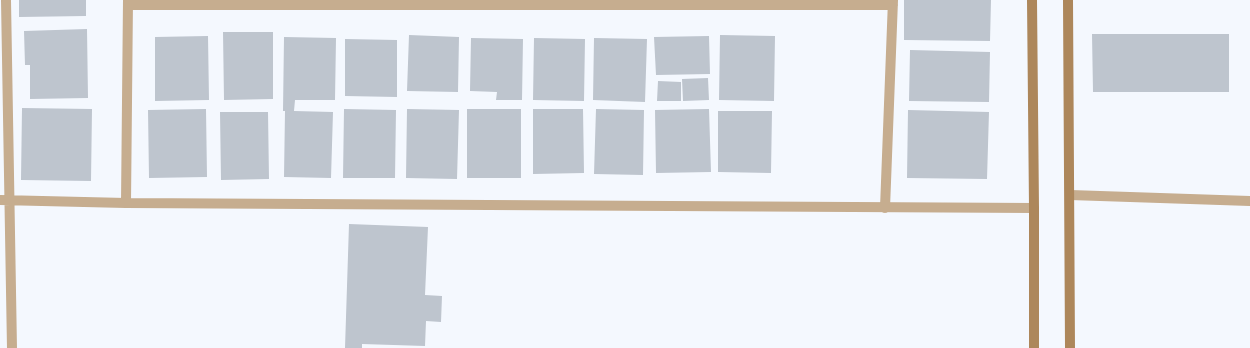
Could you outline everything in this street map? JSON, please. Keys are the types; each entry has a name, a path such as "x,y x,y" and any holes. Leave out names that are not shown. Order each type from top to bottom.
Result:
{"street":[{"path":"6,0 5,200 12,348"},
{"path":"1032,0 1034,348"},
{"path":"1068,0 1070,348"},
{"path":"126,203 128,3 893,3 885,208"},
{"path":"1070,195 1250,201"},
{"path":"5,200 126,203 1034,208"}],"building":[{"path":"19,0 86,0 86,16 19,17"},
{"path":"904,0 991,0 990,41 904,40"},
{"path":"87,29 88,98 30,99 30,65 25,65 24,31"},
{"path":"223,32 273,32 273,99 224,100"},
{"path":"1092,34 1229,34 1229,92 1093,92"},
{"path":"409,35 459,37 458,92 407,91"},
{"path":"720,35 775,36 774,101 719,100"},
{"path":"208,36 209,100 155,101 155,37"},
{"path":"709,36 710,74 656,75 654,37"},
{"path":"284,37 336,38 335,100 295,100 294,111 333,112 331,178 284,177"},
{"path":"471,38 523,39 522,100 496,100 497,92 470,91"},
{"path":"534,38 585,39 584,101 533,100"},
{"path":"594,38 647,39 645,102 593,100"},
{"path":"345,39 397,40 397,97 345,96"},
{"path":"910,50 990,52 989,102 909,101"},
{"path":"708,78 709,100 683,101 682,79"},
{"path":"658,81 681,82 681,101 657,101"},
{"path":"22,108 92,109 91,181 21,180"},
{"path":"206,109 207,177 149,178 148,110"},
{"path":"344,109 396,110 395,178 343,178"},
{"path":"407,109 459,110 457,179 406,178"},
{"path":"467,109 521,109 521,178 467,178"},
{"path":"533,109 583,109 584,173 533,174"},
{"path":"596,109 644,110 643,175 594,174"},
{"path":"709,109 711,172 656,173 655,110"},
{"path":"908,110 989,112 987,179 907,178"},
{"path":"718,111 772,111 771,173 718,172"},
{"path":"220,112 268,112 269,179 221,180"},
{"path":"349,224 428,227 425,295 442,296 441,322 426,321 425,346 362,344 362,348 345,348"}]}
